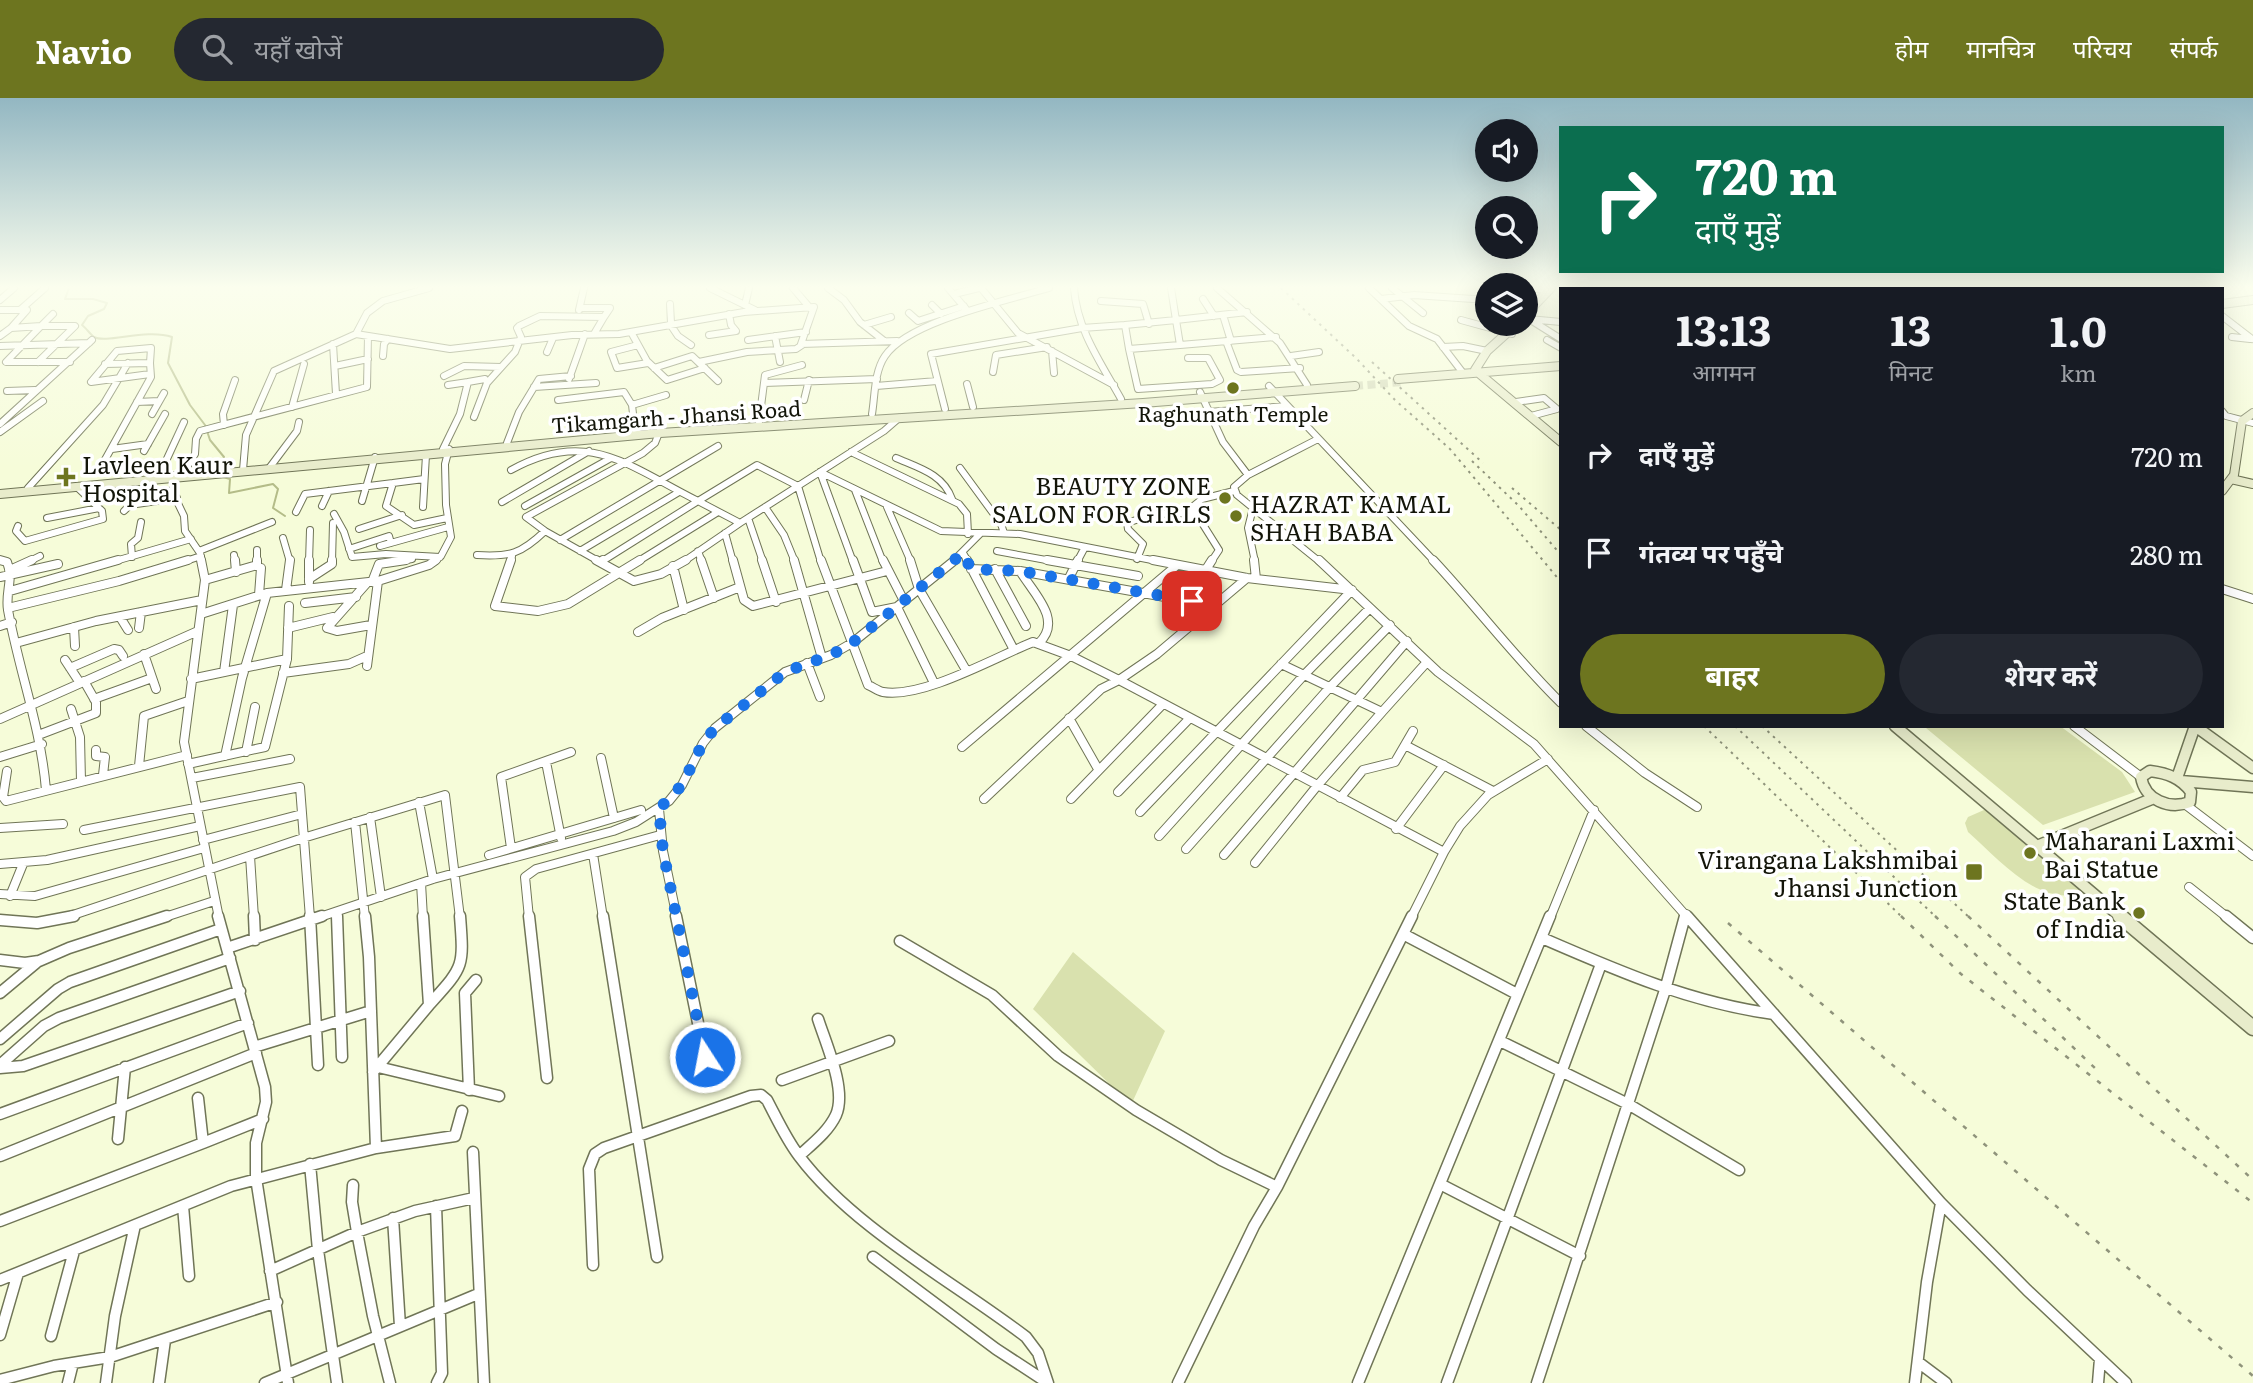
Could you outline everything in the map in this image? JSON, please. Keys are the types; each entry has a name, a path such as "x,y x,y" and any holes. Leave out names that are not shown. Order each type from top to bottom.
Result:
{"street":[{"path":"20,348 6,362 70,362"},
{"path":"38,362 53,348"},
{"path":"0,424 84,348"},
{"path":"243,470 246,435 274,371 324,348"},
{"path":"333,348 336,394"},
{"path":"287,1378 256,1178 256,1143 263,1119 265,1087 214,901 187,760 184,727 205,580 200,554 186,531 184,516 173,493 177,476 195,454 196,439 200,431 367,387 368,348"},
{"path":"383,356 384,348"},
{"path":"443,348 460,348"},
{"path":"474,417 487,383 515,348"},
{"path":"547,352 549,348"},
{"path":"566,385 580,348"},
{"path":"627,348 611,352 617,368 651,366 691,356 718,381"},
{"path":"640,348 651,366 669,381 705,368"},
{"path":"699,362 747,352 798,348"},
{"path":"872,414 884,356 891,348"},
{"path":"945,409 931,354 965,348"},
{"path":"1093,348 1121,399"},
{"path":"1140,393 1129,349 1142,348"},
{"path":"1230,348 1237,370 1241,372 1300,368"},
{"path":"1272,389 1307,385 1300,368 1285,348"},
{"path":"1444,348 1463,373"},
{"path":"1472,348 1487,351"},
{"path":"1490,348 1476,365 1485,376 1559,440"},
{"path":"1485,376 1486,362 1497,348"},
{"path":"993,372 996,355 1049,349 1114,384"},
{"path":"1049,349 1054,373"},
{"path":"102,465 151,377 152,350 117,351 91,382 150,374"},
{"path":"778,350 780,362"},
{"path":"1291,356 1319,352"},
{"path":"228,472 635,431 1121,399 1140,393 1218,382 1219,377 1208,358 1188,358"},
{"path":"335,366 368,359"},
{"path":"27,488 103,405 128,363"},
{"path":"105,365 150,363"},
{"path":"292,407 304,364"},
{"path":"759,422 768,372 802,365"},
{"path":"444,376 464,366 501,367"},
{"path":"1559,366 1485,376 1463,373 1400,381 1485,376 1559,371"},
{"path":"507,443 519,412 540,378 571,376"},
{"path":"448,385 485,379"},
{"path":"224,425 223,414 235,380"},
{"path":"764,383 809,380 937,381"},
{"path":"804,400 809,380"},
{"path":"201,614 263,594 309,583 372,582 429,565 440,557 451,537 447,518 447,450 468,382"},
{"path":"534,387 596,383"},
{"path":"967,384 972,407"},
{"name":"Tikamgarh - Jhansi Road","path":"0,493 426,455 447,450 661,430 844,418 898,418 1355,384 1307,385"},
{"path":"1272,389 1469,598 1528,671 1559,701"},
{"path":"7,391 36,390"},
{"path":"558,400 623,391 632,405 635,431"},
{"path":"152,414 164,393"},
{"path":"1140,393 1202,395 1223,442 1248,475"},
{"path":"632,405 666,395"},
{"path":"1516,402 1541,398 1557,409 1531,416"},
{"path":"0,432 43,401"},
{"path":"137,402 159,401"},
{"path":"1208,412 1287,406"},
{"path":"111,449 146,448 165,414"},
{"path":"2224,414 2250,421"},
{"path":"2224,414 2238,432 2239,444 2232,477 2224,488"},
{"path":"661,430 649,449 526,517 618,573 634,581 644,581 698,551 884,431 898,418"},
{"path":"2238,432 2250,421"},
{"path":"159,477 184,422"},
{"path":"270,467 297,431 299,422"},
{"path":"1205,571 1219,550 1210,533 1193,513 1192,507 1197,501 1234,491 1240,480 1248,475 1318,439"},
{"path":"560,540 718,446"},
{"path":"502,502 589,451"},
{"path":"511,470 545,452 589,451 611,458 740,523"},
{"path":"850,452 952,499 967,514 968,534"},
{"path":"423,507 426,455"},
{"path":"362,501 375,458"},
{"path":"525,506 611,458"},
{"path":"896,458 941,478 949,488 952,499"},
{"path":"600,562 757,465 797,486 829,587 867,685 873,691 895,695 934,683 1033,642 1040,643 1119,680 1396,829 1444,852"},
{"path":"960,468 1001,524 1004,533"},
{"path":"820,472 942,531 968,534 1004,533 1205,571 1352,590"},
{"path":"820,472 876,624"},
{"path":"0,493 27,488 177,476"},
{"path":"2232,477 2253,481"},
{"path":"296,512 303,495 424,480"},
{"path":"393,483 386,506 402,514 414,525 447,518"},
{"path":"18,526 16,531 22,539 29,540 103,519 99,508 77,487"},
{"path":"855,490 887,571 904,601"},
{"path":"322,506 329,491"},
{"path":"1234,491 1292,536 1427,662 1468,696 1522,733 1594,810 1941,1203 2007,1271 2126,1383"},
{"path":"580,551 679,492"},
{"path":"124,511 130,505 177,498"},
{"path":"1251,505 1269,515"},
{"path":"984,799 1101,689 1143,665 1252,578 1254,560 1247,538 1251,505"},
{"path":"887,506 915,570 919,589 965,670"},
{"path":"765,507 784,536 822,658"},
{"path":"47,518 99,508"},
{"path":"512,556 495,600 498,608 538,611 559,608 718,512"},
{"path":"1137,559 1143,544 1128,530 1127,523 1154,514 1193,513"},
{"path":"334,514 344,531 352,557 377,554 440,557"},
{"path":"359,528 402,514"},
{"path":"748,518 776,601"},
{"path":"132,557 131,544 138,538 142,522"},
{"path":"8,608 120,581 200,554 272,522"},
{"path":"309,583 332,564 333,523"},
{"path":"380,546 448,527"},
{"path":"309,583 310,530"},
{"path":"477,555 512,556 526,550 545,531"},
{"path":"725,533 744,600 749,606 759,606 887,571"},
{"path":"0,1067 44,1026 59,1018 229,953 255,940 433,879 613,831 659,809 682,785 701,745 715,728 785,672 852,643 963,553 980,534"},
{"path":"349,549 389,536 391,543"},
{"path":"412,569 415,536"},
{"path":"283,538 290,558 286,590"},
{"path":"10,591 191,539"},
{"path":"1069,578 1085,547"},
{"path":"205,580 258,564 257,550"},
{"path":"698,551 715,598"},
{"path":"997,551 1138,576"},
{"path":"963,553 1014,650"},
{"path":"234,555 236,572"},
{"path":"0,577 40,556"},
{"path":"367,666 372,582 379,564 414,557"},
{"path":"0,560 7,562 11,572 10,591 6,600 41,734 46,790"},
{"path":"11,572 58,564"},
{"path":"673,566 684,610"},
{"path":"962,747 1176,566"},
{"path":"225,756 263,594 261,568"},
{"path":"971,569 1020,571 1069,578 1215,606"},
{"path":"995,569 1026,626"},
{"path":"1020,571 1050,619 1051,627 1040,643"},
{"path":"371,625 329,630 328,623 372,582"},
{"path":"638,632 662,618 740,587"},
{"path":"1140,813 1352,590"},
{"path":"2224,590 2253,599"},
{"path":"305,603 356,597"},
{"path":"16,643 74,627 202,600"},
{"path":"224,672 233,605"},
{"path":"7,771 4,800 139,766 225,756 261,748 266,744 287,659 289,607"},
{"path":"872,612 897,607"},
{"path":"897,607 934,683"},
{"path":"1159,836 1239,745 1370,608"},
{"path":"139,628 141,612"},
{"path":"120,617 128,630"},
{"path":"288,628 336,617"},
{"path":"0,626 12,622"},
{"path":"1186,849 1268,760 1330,687 1390,625"},
{"path":"74,627 75,646"},
{"path":"0,719 198,631"},
{"path":"1224,855 1292,772 1407,641"},
{"path":"70,668 116,649 123,656"},
{"path":"144,654 156,689"},
{"path":"284,673 349,664 368,656"},
{"path":"191,679 287,659"},
{"path":"41,734 76,723 97,712 94,699 65,660"},
{"path":"1255,863 1317,786 1427,662"},
{"path":"807,663 820,697"},
{"path":"1281,664 1382,712"},
{"path":"94,699 152,678"},
{"path":"139,766 143,747 140,725 144,716 188,701"},
{"path":"1071,799 1163,704"},
{"path":"246,751 255,707"},
{"path":"71,709 80,737 81,781"},
{"path":"1069,718 1098,769"},
{"path":"1118,792 1189,719"},
{"path":"1589,728 1645,773 1697,807"},
{"path":"1897,728 2251,1023"},
{"path":"2077,728 2141,777 2142,787 2154,798 2171,805 2186,805 2253,856"},
{"path":"2179,780 2194,728"},
{"path":"2198,728 2253,768"},
{"path":"1340,798 1363,770 1390,765 1413,731"},
{"path":"0,757 42,744"},
{"path":"1405,744 1493,791"},
{"path":"96,750 96,756 105,757 103,775"},
{"path":"511,848 500,779 571,752"},
{"path":"601,758 614,818"},
{"path":"191,778 290,759"},
{"path":"1178,1383 1444,852 1460,827 1493,791 1548,759"},
{"path":"547,762 562,845"},
{"path":"1396,829 1444,765"},
{"path":"2141,777 2144,773 2159,772 2179,780 2188,787 2192,798 2186,805"},
{"path":"2179,780 2253,787"},
{"path":"84,830 296,786 301,789 318,1065"},
{"path":"0,920 54,922 303,838 441,795 446,797 455,873 461,966 375,1069"},
{"path":"2037,846 2154,798"},
{"path":"419,802 433,879"},
{"path":"659,809 660,835 705,1057"},
{"path":"489,855 641,810"},
{"path":"1358,1383 1594,810"},
{"path":"23,864 5,895 35,896 302,814"},
{"path":"370,817 380,897"},
{"path":"355,822 365,903 375,1069 376,1148"},
{"path":"0,828 63,824"},
{"path":"0,864 23,864 200,826"},
{"path":"547,1078 524,882 529,873 536,869 660,835"},
{"path":"593,854 657,1257"},
{"path":"250,856 255,940"},
{"path":"421,883 429,1004"},
{"path":"2189,887 2253,937"},
{"path":"0,960 25,963 38,961 69,948 214,901"},
{"path":"337,912 342,1057"},
{"path":"1537,1383 1665,990 1686,914"},
{"path":"0,1039 58,989 70,982 221,929"},
{"path":"1403,934 1517,994"},
{"path":"1542,937 1665,990 1729,1010 1774,1014"},
{"path":"900,941 992,995 1012,1010 1056,1054 1085,1075 1203,1150 1277,1187"},
{"path":"0,993 38,961"},
{"path":"1447,1383 1601,964"},
{"path":"469,1090 465,993 476,980"},
{"path":"0,1067 23,1066 240,991"},
{"path":"0,1156 255,1050 317,1026 371,1011"},
{"path":"799,1156 831,1124 838,1110 839,1093 818,1019"},
{"path":"0,1114 248,1023"},
{"path":"782,1080 889,1041"},
{"path":"1500,1041 1628,1104 1739,1170"},
{"path":"118,1139 125,1067"},
{"path":"375,1069 499,1096"},
{"path":"593,1265 590,1161 604,1148 751,1096 761,1095 799,1156 845,1203 1026,1337 1038,1353 1048,1383"},
{"path":"198,1098 203,1143"},
{"path":"0,1280 256,1178 376,1148 450,1139 458,1132 462,1111"},
{"path":"0,1221 263,1119"},
{"path":"473,1152 484,1383"},
{"path":"310,1164 318,1250 337,1383"},
{"path":"1440,1184 1580,1256"},
{"path":"352,1185 357,1232 390,1383"},
{"path":"270,1271 393,1218 474,1198"},
{"path":"1915,1383 1927,1282 1941,1203"},
{"path":"183,1206 189,1276"},
{"path":"436,1206 442,1373 437,1383"},
{"path":"393,1218 400,1326"},
{"path":"106,1383 116,1316 135,1226"},
{"path":"51,1336 74,1251"},
{"path":"873,1257 996,1349 1048,1383"},
{"path":"0,1335 18,1273"},
{"path":"265,1383 287,1378 332,1355 478,1294"},
{"path":"0,1380 29,1371 110,1357 276,1302"},
{"path":"159,1383 165,1340"},
{"path":"2098,1383 2100,1359"},
{"path":"1918,1362 1946,1383"},
{"path":"68,1383 73,1363"}],"green space":[{"path":"1926,728 2063,728 2122,772 2135,792 2043,825"},
{"path":"1984,810 1992,812 2086,891 2069,895 2053,894 2037,888 2007,868 1968,832 1965,823 1968,817"},
{"path":"1073,952 1165,1031 1131,1105 1033,1009"}],"waterway":[{"path":"170,348 168,363 190,405 205,425 210,440 224,457 221,471"},
{"path":"223,477 230,479 229,493 273,484 278,489 273,508 285,516"}],"tunnel":[{"path":"1355,386 1402,382"}],"railway":[{"path":"1345,348 1395,400 1450,449 1559,580"},
{"path":"1372,362 1483,463"},
{"path":"1472,461 1519,506 1559,553"},
{"path":"1512,488 1559,528"},
{"path":"1706,728 1903,918"},
{"path":"1737,728 1937,918"},
{"path":"1764,728 1970,918"},
{"path":"1901,916 1961,974 2253,1203"},
{"path":"1935,916 2097,1070"},
{"path":"1968,916 2253,1180"},
{"path":"1728,923 2253,1376"}],"place":[{"name":"Raghunath Temple","path":"1233,388"},
{"name":"Lavleen Kaur Hospital","path":"66,477"},
{"name":"BEAUTY ZONE SALON FOR GIRLS","path":"1225,498"},
{"name":"HAZRAT KAMAL SHAH BABA","path":"1236,516"},
{"name":"Maharani Laxmi Bai Statue","path":"2030,853"},
{"name":"Virangana Lakshmibai Jhansi Junction","path":"1974,872"},
{"name":"State Bank of India","path":"2139,913"}],"route":[{"path":"705,1057 660,835 659,809 669,801 691,772 703,743 715,728 792,667 831,655 852,643 963,553 971,569 1020,571 1069,578 1192,601"}]}
